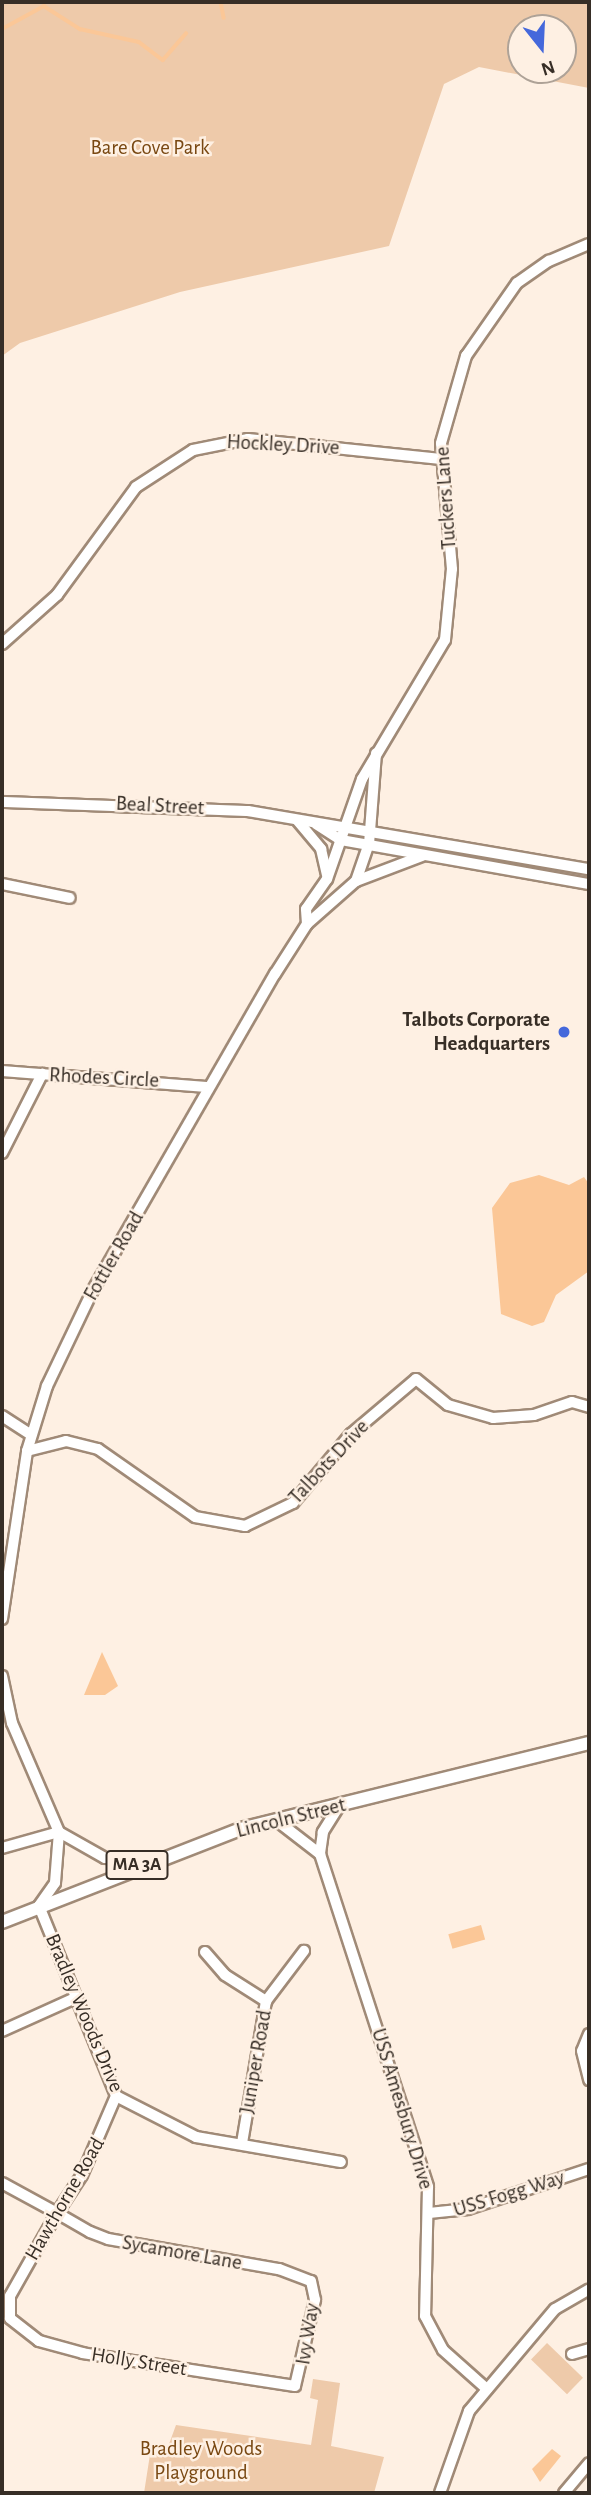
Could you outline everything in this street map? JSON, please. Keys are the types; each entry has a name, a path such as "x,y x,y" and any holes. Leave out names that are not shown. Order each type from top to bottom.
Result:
{"main road":[{"name":"Lincoln Street","path":"2,1922 147,1860 276,1820 589,1743"}],"street":[{"name":"Tuckers Lane","path":"345,825 376,753 438,656 450,621 441,459 453,392 484,322 532,271 589,244"},
{"name":"Hockley Drive","path":"2,644 57,595 136,487 193,450 248,439 441,459"},
{"name":"Tuckers Lane","path":"372,829 376,753"},
{"name":"Beal Street","path":"2,802 173,806 316,824 345,825 589,869"},
{"path":"297,820 321,849 327,879"},
{"name":"Beal Street","path":"316,824 341,840 589,884"},
{"name":"Fottler Road","path":"307,924 306,909 327,879 345,825"},
{"name":"Fottler Road","path":"2,1619 30,1435 66,1343 206,1087 307,924 356,881 372,829"},
{"path":"356,881 424,856"},
{"path":"2,884 70,898"},
{"name":"Rhodes Circle","path":"2,1071 206,1087"},
{"path":"2,1153 42,1074"},
{"name":"Talbots Drive","path":"27,1451 66,1441 98,1449 195,1517 244,1526 293,1503 351,1434 416,1379 448,1405 493,1418 534,1415 572,1402 589,1407"},
{"path":"2,1416 30,1435"},
{"path":"2,1676 12,1723 59,1832 55,1883 39,1906"},
{"path":"276,1820 320,1854 323,1832 339,1805"},
{"path":"2,1848 59,1832 105,1858 147,1860"},
{"name":"USS Amesbury Drive","path":"320,1854 426,2179 429,2213 425,2316 443,2350 487,2389"},
{"name":"Bradley Woods Drive","path":"39,1906 116,2096 162,2124 341,2162"},
{"name":"Juniper Road","path":"242,2143 266,2001 304,1951"},
{"path":"205,1952 213,1965 266,2001"},
{"path":"2,2031 75,1998"},
{"path":"589,2034 582,2051 589,2080"},
{"name":"Hawthorne Road","path":"10,2300 106,2127 116,2096"},
{"name":"USS Fogg Way","path":"429,2213 468,2209 589,2169"},
{"name":"Sycamore Lane","path":"2,2183 57,2213 124,2244 279,2269 311,2281"},
{"name":"Ivy Way","path":"295,2386 311,2325 311,2281"},
{"path":"440,2493 456,2435 487,2389 555,2309 589,2289"},
{"name":"Holly Street","path":"10,2300 10,2318 39,2342 295,2386"},
{"path":"572,2354 589,2349"},
{"path":"564,2493 589,2463"}],"green space":[{"name":"Bare Cove Park","path":"2,2 589,2 589,88 568,84 577,84 577,14 507,14 507,72 479,67 444,84 389,246 180,292 20,343 2,356"},
{"path":"547,2343 583,2378 567,2394 531,2360"},
{"name":"Bradley Woods Playground","path":"313,2379 340,2383 331,2446 384,2457 374,2493 144,2493 151,2448 165,2455 176,2425 311,2445 318,2400 310,2398"}],"shaded area":[{"path":"539,1175 569,1185 584,1177 589,1184 589,1271 556,1295 544,1322 532,1326 501,1314 492,1208 510,1183"},
{"path":"102,1652 118,1686 105,1695 84,1695"},
{"path":"481,1925 485,1939 452,1949 448,1934"},
{"path":"552,2449 561,2456 540,2482 532,2469"}],"waterway":[{"path":"221,2 224,18"},
{"path":"2,29 44,6 80,29 139,42 163,60 186,34"}],"place":[{"name":"Talbots Corporate Headquarters","path":"564,1032"}]}
